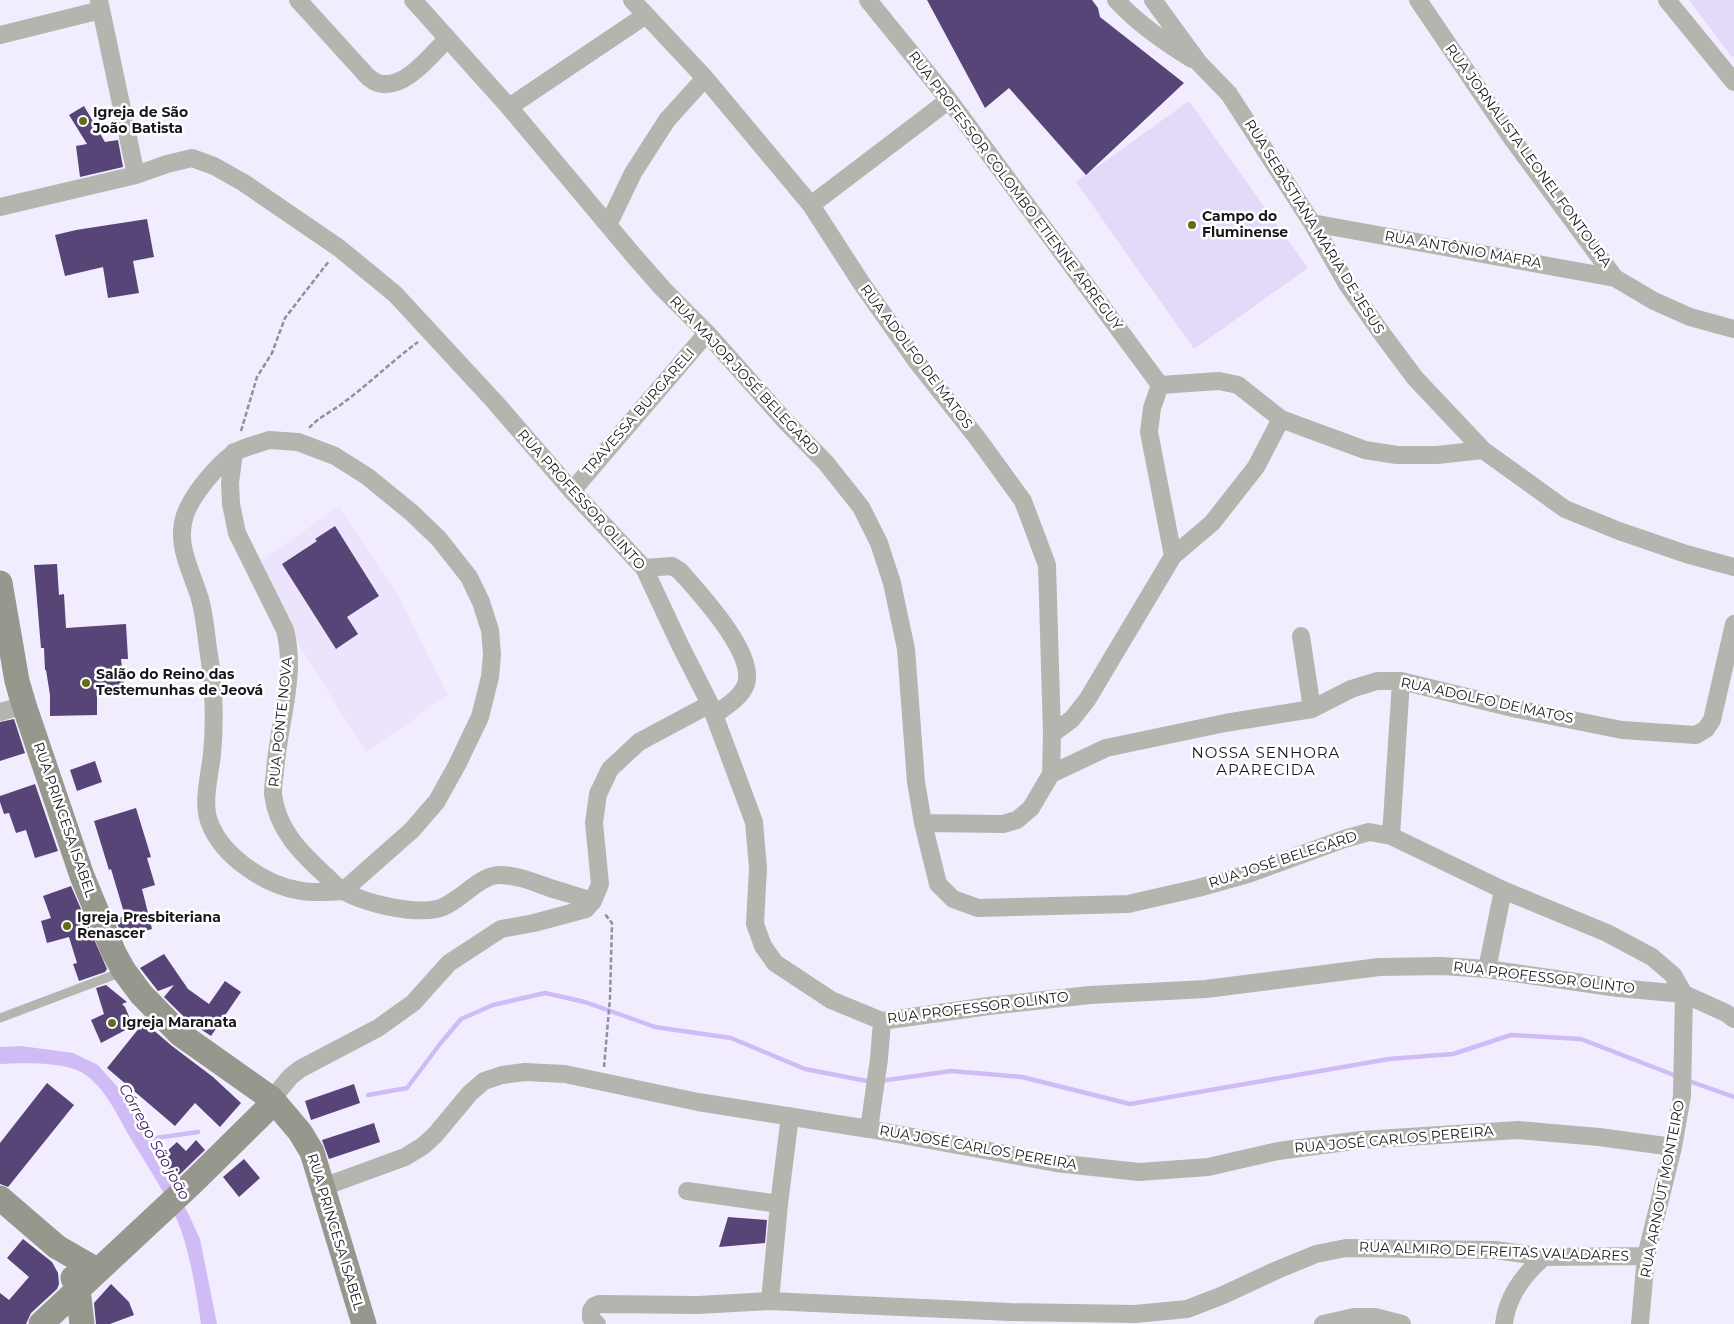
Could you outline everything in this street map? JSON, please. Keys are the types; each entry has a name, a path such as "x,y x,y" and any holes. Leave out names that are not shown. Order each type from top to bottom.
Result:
{"main road":[{"name":"RUA PRINCESA ISABEL","path":"0,583 4,634 24,705 82,876 114,953 124,971 141,994 180,1034 300,1132 312,1152 364,1324"},
{"path":"41,1324 192,1183 269,1105"},
{"path":"0,1198 57,1247 97,1270"},
{"path":"57,1247 78,1288 82,1324"}],"street":[{"path":"298,0 368,77 377,83 388,84 398,82 417,69 447,39"},
{"name":"RUA MAJOR JOSÉ BELEGARD","path":"413,0 509,107 663,289 707,333 787,423 826,463 860,507 879,543 892,583 906,649 916,782 923,823"},
{"name":"RUA ADOLFO DE MATOS","path":"632,0 705,78 811,205 862,284 917,362 978,439 1023,501 1047,565 1052,734 1051,774 1031,808 1017,820 1003,824 923,823"},
{"name":"RUA PROFESSOR COLOMBO ETIENNE ARREGUY","path":"868,0 948,100 1160,384"},
{"name":"RUA SEBASTIANA MARIA DE JESUS","path":"1116,0 1132,18 1160,39 1199,63"},
{"name":"RUA SEBASTIANA MARIA DE JESUS","path":"1153,0 1199,63 1229,94 1312,223 1347,284 1415,378 1483,450 1565,510 1636,537 1734,568"},
{"name":"RUA JORNALISTA LEONEL FONTOURA","path":"1418,0 1513,140 1615,278 1654,301 1690,317 1734,329"},
{"path":"1667,0 1734,82"},
{"path":"0,35 100,5 136,176"},
{"path":"509,107 646,15"},
{"path":"608,225 633,174 667,120 705,78"},
{"path":"811,205 948,100"},
{"name":"RUA PROFESSOR OLINTO","path":"0,207 136,176 167,164 192,158 214,166 244,183 338,248 395,294 644,568 712,710 754,822 758,868 755,924 763,946 775,963 830,1000 882,1020 1090,995 1206,988 1379,967 1442,966 1487,969 1618,988 1684,994 1726,1012 1734,1019"},
{"name":"RUA ANTÔNIO MAFRA","path":"1312,223 1615,278"},
{"name":"TRAVESSA BURGARELI","path":"572,491 707,333"},
{"path":"1173,556 1149,432 1152,408 1160,384 1219,380 1238,385 1281,419 1365,450 1397,455 1438,455 1483,450"},
{"path":"1052,734 1072,719 1087,700 1173,556 1212,523 1256,467 1281,419"},
{"path":"269,440 298,442 335,456 368,477 412,513 438,539 468,578 481,602 490,630 492,654 490,677 480,718 437,801 412,830 343,891 301,891 279,885 259,876 235,860 209,821 206,793 212,752 210,658 200,599 186,561 182,536 185,516 196,493 234,452 269,440"},
{"name":"RUA PONTE NOVA","path":"234,452 230,483 231,504 237,533 286,630 290,646 289,667 275,761 273,794 278,818 292,843 343,891 382,905 419,910 438,908 452,902 496,875 518,877 594,901"},
{"path":"269,1105 290,1077 300,1069 378,1028 413,1003 449,963 501,929 568,915 586,909 594,901 600,884 594,823 598,794 610,769 639,742 712,710 741,694 747,682 744,657 726,627 680,571 672,566 644,568"},
{"name":"RUA ADOLFO DE MATOS","path":"1051,774 1106,748 1225,723 1312,709 1351,689 1377,681 1401,681 1517,709 1622,730 1696,735 1706,730 1712,720 1734,624"},
{"path":"1301,636 1312,709"},
{"path":"1391,836 1401,681"},
{"path":"0,712 24,705"},
{"name":"RUA JOSÉ BELEGARD","path":"923,823 938,884 954,899 978,908 1128,904 1248,874 1344,839 1369,832 1391,836 1503,890 1607,933 1652,957 1673,975 1684,994"},
{"path":"1487,969 1503,890"},
{"name":"RUA ARNOUT MONTEIRO","path":"1640,1324 1646,1256 1673,1147 1682,1078 1684,994"},
{"path":"869,1129 879,1059 882,1020"},
{"name":"RUA JOSÉ CARLOS PEREIRA","path":"323,1187 405,1157 423,1146 449,1121 470,1093 484,1081 502,1075 544,1071 698,1102 869,1129 1056,1163 1139,1172 1208,1167 1278,1151 1361,1140 1518,1130 1599,1137 1673,1147"},
{"path":"770,1301 790,1116"},
{"path":"687,1191 779,1204"},
{"name":"RUA ALMIRO DE FREITAS VALADARES","path":"597,1324 591,1318 592,1309 596,1304 698,1305 770,1301 1010,1312 1135,1314 1187,1309 1316,1254 1346,1248 1496,1250 1544,1257 1646,1256"},
{"path":"1504,1324 1513,1292 1529,1270 1544,1257"},
{"path":"1322,1324 1354,1317 1375,1317 1402,1324"}],"lane":[{"path":"0,1018 124,971"}],"path":[{"path":"234,452 257,376 272,353 285,318 338,248"},
{"path":"298,442 316,420 343,404 394,360 431,332"},
{"path":"594,901 612,923 609,1021 603,1082"}],"shaded area":[{"path":"1689,0 1734,0 1734,56 1732,57"},
{"name":"Campo do Fluminense","path":"1189,101 1308,268 1194,349 1076,182"},
{"path":"339,507 394,587 448,695 366,753 287,626 253,565"},
{"path":"21,1046 73,1053 98,1065 129,1100 155,1159 187,1211 200,1239 217,1324 201,1324 190,1263 175,1215 163,1191 105,1095 86,1075 68,1067 44,1064 0,1064 0,1047"}],"building":[{"path":"927,0 1092,0 1098,8 1100,17 1184,83 1086,175 1009,88 985,108"},
{"path":"84,106 105,142 118,140 123,167 80,177 76,146 87,144 69,115"},
{"path":"147,219 154,257 133,261 139,293 108,298 103,267 65,276 55,235"},
{"path":"335,526 379,596 347,617 358,634 336,649 282,564 317,541 315,539"},
{"path":"57,564 59,595 64,594 66,628 126,624 128,659 121,659 125,692 97,694 97,715 50,716 50,695 45,670 44,648 41,648 34,565"},
{"path":"14,719 25,753 0,761 0,722"},
{"path":"95,761 102,782 77,791 70,770"},
{"path":"35,784 58,851 35,858 26,830 16,833 9,813 4,814 0,796"},
{"path":"136,808 151,857 147,858 155,885 142,889 152,929 123,937 115,919 125,916 94,821"},
{"path":"71,886 107,969 105,972 79,981 73,964 77,963 69,937 47,943 41,921 51,918 43,896"},
{"path":"164,954 188,989 209,1004 225,981 241,992 211,1036 187,1020 164,997 174,985 158,991 140,968"},
{"name":"Igreja Maranata","path":"106,985 127,1002 122,1004 133,1026 101,1043 91,1020 104,1014 96,988"},
{"path":"144,1022 213,1077 241,1103 220,1127 195,1103 175,1126 107,1068"},
{"path":"47,1083 74,1105 8,1187 0,1184 0,1143"},
{"path":"354,1084 360,1103 311,1120 305,1101"},
{"path":"374,1123 380,1142 329,1159 322,1140"},
{"path":"196,1140 205,1150 177,1177 153,1154 162,1145 167,1151 177,1142 186,1151"},
{"path":"244,1159 260,1178 239,1197 223,1177"},
{"path":"728,1217 767,1220 765,1243 719,1247"},
{"path":"23,1239 52,1262 58,1273 59,1284 57,1289 31,1313 26,1324 0,1324 0,1293 9,1300 29,1277 7,1258"},
{"path":"111,1284 129,1302 134,1315 110,1324 96,1324 94,1303"}],"waterway":[{"path":"368,1095 407,1088 461,1019 493,1005 545,993 585,1002 655,1027 731,1038 805,1069 872,1082"},
{"path":"880,1081 951,1071 1022,1077 1130,1104 1389,1059 1453,1054 1511,1035 1581,1039 1679,1077"},
{"path":"1686,1080 1734,1097"},
{"name":"Córrego São joão","path":"142,1140 198,1132"}],"place":[{"name":"Igreja de São João Batista","path":"83,121"},
{"name":"Campo do Fluminense","path":"1192,225"},
{"name":"Salão do Reino das Testemunhas de Jeová","path":"86,683"},
{"name":"Igreja Presbiteriana Renascer","path":"67,926"},
{"name":"Igreja Maranata","path":"112,1023"}],"district":[{"name":"NOSSA SENHORA APARECIDA","path":"1266,762"}]}
